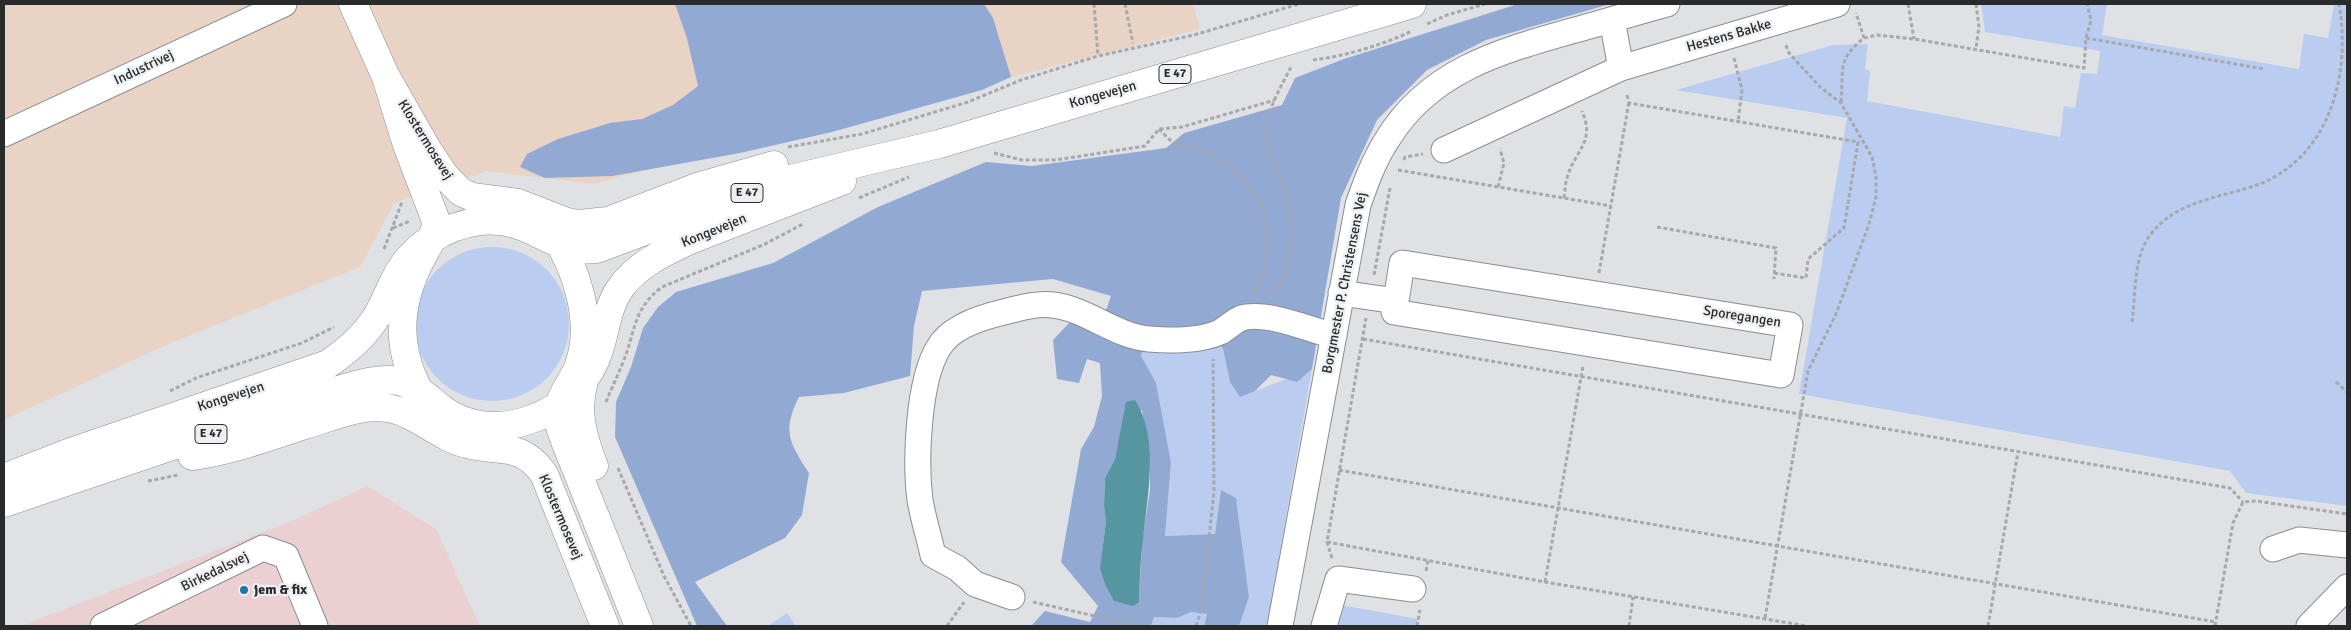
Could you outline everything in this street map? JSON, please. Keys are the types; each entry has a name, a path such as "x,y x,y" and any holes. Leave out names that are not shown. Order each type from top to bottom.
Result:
{"main road":[{"name":"Klostermosevej","path":"353,4 386,77 445,176 461,192 472,197 510,201 529,206 567,222 598,222 620,217 697,188 783,162 939,144"},
{"name":"Kongevejen","path":"560,244 580,251 597,248 773,183 939,144 1412,4"},
{"name":"Klostermosevej","path":"386,77 407,145 412,191"},
{"name":"Kongevejen","path":"584,381 597,356 613,300 629,277 654,258 690,240 939,144"},
{"path":"412,191 416,206 415,233 421,246 402,316 403,349 418,390 440,427 453,439"},
{"path":"529,206 540,216 560,244 581,300 585,332 580,362 559,405 560,421 569,451 641,626"},
{"name":"E 47","path":"421,246 464,224 496,220 527,227 560,244"},
{"name":"Kongevejen","path":"4,478 86,447 328,364 351,347 369,328 421,246"},
{"name":"Kongevejen","path":"4,503 360,385 380,380 399,381 418,390"},
{"path":"584,381 580,394 579,409 585,444 609,505 634,580 641,626"},
{"name":"E 47","path":"418,390 453,416 473,424 497,427 522,422 545,414 559,405 584,381"},
{"name":"Klostermosevej","path":"116,466 201,454 250,443 344,412 385,408 396,410 466,444 512,450 535,461 544,474 604,626"}],"street":[{"name":"Industrivej","path":"4,134 284,4"},
{"name":"Borgmester P. Christensens Vej","path":"1280,626 1358,205 1370,170 1388,138 1411,109 1438,84 1469,65 1503,51 1666,4"},
{"name":"Hestens Bakke","path":"1444,150 1621,68 1837,4"},
{"path":"1612,20 1621,68"},
{"name":"Sporegangen","path":"1402,263 1790,326 1781,375 1394,312 1396,301 1402,263"},
{"path":"1341,292 1396,301"},
{"path":"1012,597 975,584 957,568 933,555 920,499 919,434 926,381 939,346 956,330 991,315 1024,307 1052,305 1076,311 1118,330 1146,339 1176,341 1218,333 1243,317 1258,316 1334,336"},
{"path":"2273,549 2298,540 2347,545"},
{"name":"Birkedalsvej","path":"119,623 263,548 286,556 315,626"},
{"path":"1324,626 1338,579 1413,589"},
{"path":"2309,626 2347,587"}],"path":[{"path":"1094,4 1098,56"},
{"path":"1125,4 1133,43"},
{"path":"781,148 862,134 968,102 1021,80 1098,56 1194,35 1299,4"},
{"path":"1310,60 1328,58 1394,39 1447,15 1485,4"},
{"path":"1854,4 1864,38"},
{"path":"1908,4 1914,39"},
{"path":"1976,4 1979,27 1976,48"},
{"path":"1841,103 1841,74 1845,57 1850,49 1864,38 1877,35 1976,48 2084,68 2086,38 2091,20 2087,4"},
{"path":"2132,322 2140,253 2149,236 2162,220 2178,209 2262,183 2285,171 2305,154 2321,132 2340,83 2344,28 2339,4"},
{"path":"1766,618 1808,371 1842,298 1869,224 1876,197 1876,177 1872,157 1841,103 1820,87 1789,53 1777,22"},
{"path":"1728,36 1742,90 1738,122"},
{"path":"2086,38 2264,69"},
{"path":"1265,296 1281,282 1288,262 1291,234 1288,208 1281,179 1271,157 1266,138 1268,117 1293,63 1285,64"},
{"path":"1595,294 1629,103 1621,68"},
{"path":"1564,198 1566,179 1586,138 1587,123 1573,90"},
{"path":"998,149 988,152 1022,160 1055,160 1145,146 1159,129 1182,127 1275,100"},
{"path":"1629,103 1858,142 1844,228 1808,259 1806,278 1774,273"},
{"path":"1489,128 1503,155 1504,163 1498,187"},
{"path":"1394,176 1405,157 1444,150"},
{"path":"1398,170 1611,206"},
{"path":"858,199 916,174"},
{"path":"1338,579 1327,542 1338,470 1391,182"},
{"path":"382,254 412,191"},
{"path":"605,408 624,360 636,319 646,300 667,285 765,244 805,223"},
{"path":"1657,227 1776,248 1774,279"},
{"path":"196,378 310,340 339,322"},
{"path":"1363,339 2230,488 2243,502"},
{"path":"1545,582 1584,361"},
{"path":"2336,382 2347,392"},
{"path":"1988,626 2018,452"},
{"path":"616,463 664,576 691,626"},
{"path":"1338,470 2216,622"},
{"path":"1327,542 1545,582 1807,626"},
{"path":"947,626 975,584"},
{"path":"1012,597 1139,626"},
{"path":"1629,626 1633,597"}],"shaded area":[{"path":"4,4 1193,4 1200,29 592,184 487,171 394,203 360,267 166,345 4,420"},
{"path":"675,4 984,4 993,18 1011,77 982,90 832,132 740,153 612,176 545,178 520,167 527,154 558,139 610,123 642,119 673,105 698,86 687,38"},
{"path":"1518,4 1610,4 1486,40 1427,70 1377,120 1341,198 1312,369 1297,382 1271,375 1255,391 1240,397 1230,382 1223,349 1206,324 1148,331 1141,356 1156,383 1171,463 1165,536 1215,534 1221,490 1236,498 1249,597 1239,626 1204,626 1207,614 1191,612 1177,618 1154,617 1151,626 1031,626 1045,611 1090,622 1098,606 1061,562 1081,449 1094,427 1102,396 1100,363 1087,359 1079,383 1057,379 1053,340 1071,321 1099,330 1111,296 1053,279 922,291 914,326 910,376 844,393 799,397 789,428 797,453 809,473 802,515 785,538 695,582 727,626 697,626 615,437 616,402 631,367 643,328 658,307 676,292 773,263 878,207 986,162 1032,166 1166,148 1184,133 1282,105 1295,78 1344,59","holes":["1142,410 1150,463 1150,490 1142,542 1139,602 1102,553 1106,521 1104,506 1105,478 1115,459 1123,422"]},
{"path":"1981,4 2107,4 2102,35 2299,69 2304,34 2328,38 2334,4 2347,4 2347,506 2246,493 2230,471 1799,394 1847,118 1676,90 1833,45 1868,44 1865,69 1870,71 1867,101 2060,137 2064,106 2075,108 2081,73 2097,74 2100,51 1985,32"},
{"path":"492,247 507,248 521,253 535,260 546,270 556,281 563,295 568,309 568,339 563,353 556,367 546,378 535,388 521,395 507,400 492,401 477,400 463,395 449,388 438,378 428,367 421,353 416,339 415,324 416,309 421,295 428,281 438,270 449,260 463,253 477,248"},
{"path":"1206,324 1223,349 1230,382 1255,391 1312,369 1267,626 1239,626 1249,597 1236,498 1221,490 1215,534 1165,536 1171,463 1141,356 1148,331"},
{"path":"1135,400 1143,415 1147,432 1150,468 1141,556 1139,602 1133,606 1114,601 1105,584 1100,568 1106,521 1104,506 1105,478 1115,459 1126,402"},
{"path":"367,486 436,529 480,626 21,626 294,520"},
{"path":"1341,605 1418,619 1417,626 1334,626"},
{"path":"1191,612 1207,614 1204,626 1151,626 1154,617 1177,618"},
{"path":"787,613 796,626 768,626"}],"place":[{"name":"jem & fix","path":"244,590"}]}
